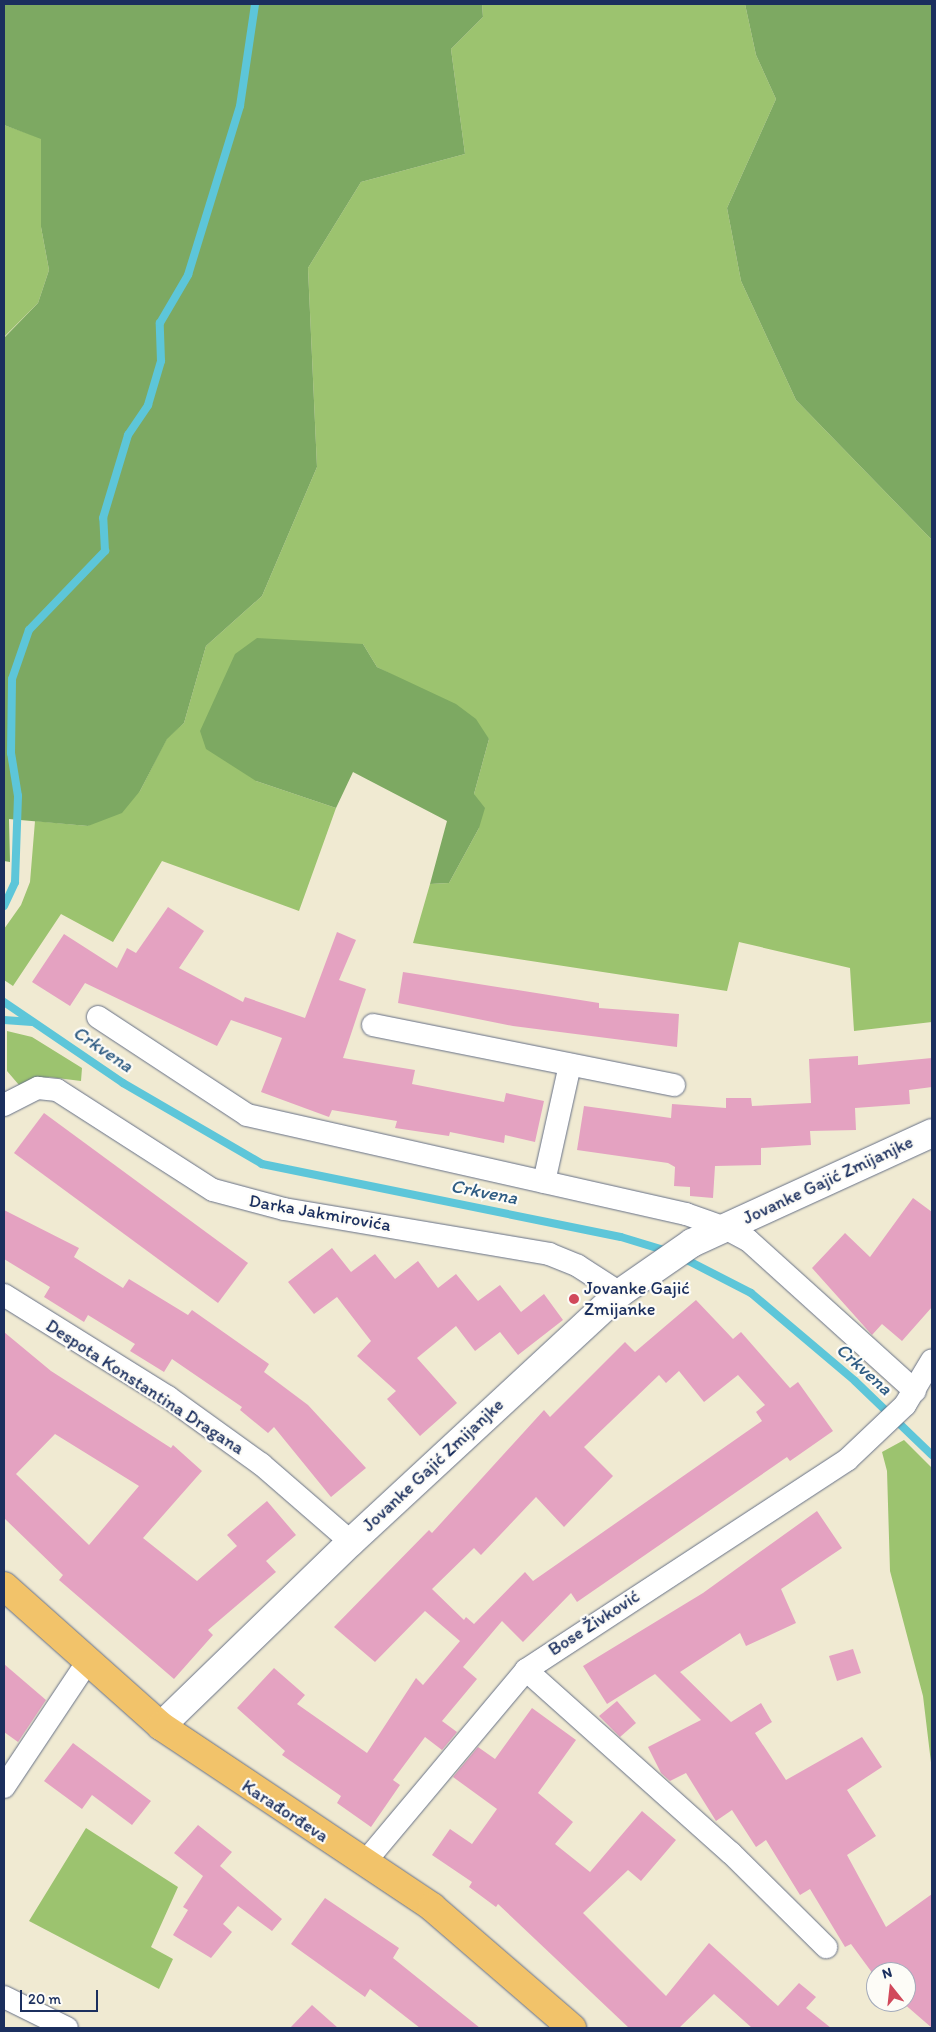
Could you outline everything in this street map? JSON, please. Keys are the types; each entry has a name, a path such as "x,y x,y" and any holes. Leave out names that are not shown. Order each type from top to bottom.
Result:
{"main road":[{"name":"Karađorđeva","path":"4,1586 161,1726 365,1862 489,1952 572,2028"}],"street":[{"name":"Jovanke Gajić Zmijanjke","path":"98,1017 247,1115 686,1214 725,1228"},
{"path":"373,1025 674,1085"},
{"path":"544,1182 570,1065"},
{"name":"Darka Jakmirovića","path":"4,1105 38,1088 57,1090 78,1100 189,1177 238,1199 549,1254 578,1266 620,1293"},
{"name":"Jovanke Gajić Zmijanjke","path":"161,1726 350,1542 620,1293 692,1244 932,1133"},
{"path":"725,1228 748,1240 910,1398 932,1360"},
{"name":"Despota Konstantina Dragana","path":"4,1296 183,1408 261,1464 350,1542"},
{"name":"Bose Živković","path":"365,1862 526,1670 818,1480 872,1439 910,1398"},
{"path":"4,1787 88,1661"},
{"path":"526,1670 724,1847 826,1947"},
{"path":"4,1997 67,2028"}],"green space":[{"path":"4,4 482,4 483,17 451,49 465,154 361,182 308,268 317,467 262,596 206,646 184,723 167,739 140,791 122,813 88,826 9,819 10,862 4,861 4,338 38,303 49,270 41,227 41,139 4,125"},
{"path":"482,4 745,4 756,55 776,99 727,208 741,281 796,400 932,540 932,1022 854,1031 850,968 739,942 727,991 413,943 430,884 449,883 479,828 474,794 489,739 410,684 377,667 363,644 334,646 256,781 336,808 299,911 162,861 113,942 61,914 13,986 4,980 4,929 21,905 30,882 35,821 88,826 140,791 167,738 184,723 206,646 262,596 317,467 308,268 361,182 465,154 451,49 483,17"},
{"path":"745,4 932,4 932,540 796,400 741,281 727,208 776,99 756,55"},
{"path":"4,125 41,138 41,227 49,270 38,303 4,337"},
{"path":"257,638 363,644 377,667 456,704 476,719 489,739 474,794 485,808 479,828 449,883 430,884 447,821 353,772 336,808 256,781 206,749 200,731 235,654"},
{"path":"7,1031 32,1037 82,1068 81,1081 49,1077 19,1085 7,1071"},
{"path":"904,1440 932,1468 932,1771 923,1696 890,1571 887,1471 882,1452"},
{"path":"86,1828 178,1887 151,1947 173,1959 159,1989 29,1921"}],"building":[{"path":"168,907 204,931 179,968 243,1002 245,997 305,1018 337,932 356,940 339,980 366,989 343,1058 415,1070 412,1084 504,1102 506,1093 544,1101 535,1142 505,1135 504,1143 450,1132 449,1136 395,1128 397,1121 332,1110 329,1117 261,1092 282,1038 231,1020 217,1046 85,983 70,1006 32,982 64,934 117,968 127,948 136,953"},
{"path":"403,972 599,1003 599,1008 679,1014 677,1047 513,1026 398,1003"},
{"path":"858,1056 858,1065 932,1058 932,1087 909,1090 910,1104 855,1108 856,1130 810,1131 811,1145 761,1148 761,1165 715,1166 713,1198 690,1196 690,1187 674,1186 675,1167 668,1163 577,1150 584,1106 671,1118 672,1104 726,1108 726,1098 751,1098 752,1106 811,1103 809,1059"},
{"path":"44,1113 248,1263 218,1303 14,1153"},
{"path":"913,1198 932,1212 932,1307 902,1341 882,1324 872,1335 812,1268 845,1233 870,1257"},
{"path":"4,1210 79,1248 74,1257 123,1288 129,1279 188,1315 192,1310 269,1364 264,1372 308,1405 366,1468 331,1497 274,1427 268,1433 240,1410 242,1407 172,1359 164,1372 130,1351 135,1344 88,1315 84,1322 44,1297 50,1287 4,1259"},
{"path":"332,1248 351,1272 375,1254 395,1279 418,1261 438,1288 456,1274 478,1301 500,1285 521,1312 544,1294 563,1320 518,1355 500,1332 475,1351 456,1326 417,1358 457,1403 420,1436 387,1399 396,1391 357,1356 371,1341 337,1297 314,1314 288,1282"},
{"path":"696,1300 733,1339 741,1332 790,1388 798,1382 833,1431 790,1461 787,1457 577,1602 571,1593 523,1642 502,1621 463,1667 477,1679 442,1721 457,1732 442,1750 425,1737 393,1780 400,1785 371,1827 337,1803 341,1796 282,1755 285,1751 237,1708 274,1668 305,1695 297,1704 367,1753 416,1678 423,1685 460,1641 425,1611 375,1662 334,1627 429,1530 432,1533 544,1410 550,1417 625,1342 635,1352","holes":["679,1371 704,1402 738,1375 765,1405 756,1412 762,1421 533,1581 525,1572 474,1624 466,1617 464,1620 432,1589 474,1548 481,1555 536,1497 564,1527 613,1476 584,1447 659,1375 666,1383"]},
{"path":"4,1332 51,1371 171,1448 173,1445 202,1471 143,1538 197,1581 237,1546 227,1535 267,1501 296,1535 266,1561 276,1572 208,1630 213,1635 174,1679 59,1580 63,1575 4,1518","holes":["55,1434 139,1486 89,1545 16,1474"]},
{"path":"817,1511 842,1548 781,1589 796,1623 746,1646 740,1633 680,1672 731,1722 761,1703 772,1722 755,1733 786,1780 862,1737 882,1767 847,1790 876,1836 847,1855 886,1927 932,1894 932,2028 914,2012 916,2012 916,1962 866,1962 866,1964 851,1944 845,1947 810,1889 800,1895 766,1840 756,1847 732,1810 716,1821 686,1773 670,1781 661,1773 648,1747 701,1720 655,1674 607,1704 583,1666 703,1593"},
{"path":"853,1649 861,1673 837,1681 829,1656"},
{"path":"4,1664 46,1700 18,1742 4,1732"},
{"path":"617,1701 636,1723 620,1737 599,1716"},
{"path":"532,1708 576,1740 538,1793 573,1822 555,1844 590,1872 642,1811 676,1840 641,1881 628,1870 583,1913 666,1996 709,1943 778,2006 799,1983 816,1997 806,2008 831,2028 752,2028 714,1994 679,2028 629,2028 498,1904 496,1907 469,1887 472,1882 432,1855 450,1829 472,1844 497,1809 453,1777 478,1747 495,1759"},
{"path":"73,1743 151,1801 132,1825 92,1795 82,1809 44,1781"},
{"path":"198,1825 232,1852 220,1866 282,1919 272,1931 238,1906 223,1924 232,1932 211,1958 173,1935 188,1910 183,1907 203,1876 174,1853"},
{"path":"325,1898 399,1948 393,1958 480,2028 420,2028 370,1989 365,1997 291,1944"},
{"path":"312,2005 338,2028 290,2028"}],"waterway":[{"path":"4,906 15,882 18,796 11,753 12,679 29,630 105,551 103,518 128,435 148,405 161,361 160,323 188,275 240,106 255,4"},
{"name":"Crkvena","path":"4,1002 123,1083 262,1164 621,1237 670,1252"},
{"path":"4,1020 32,1022"},
{"name":"Crkvena","path":"681,1257 751,1293 855,1381 932,1455"}],"place":[{"name":"Jovanke Gajić Zmijanke","path":"574,1299"}]}
